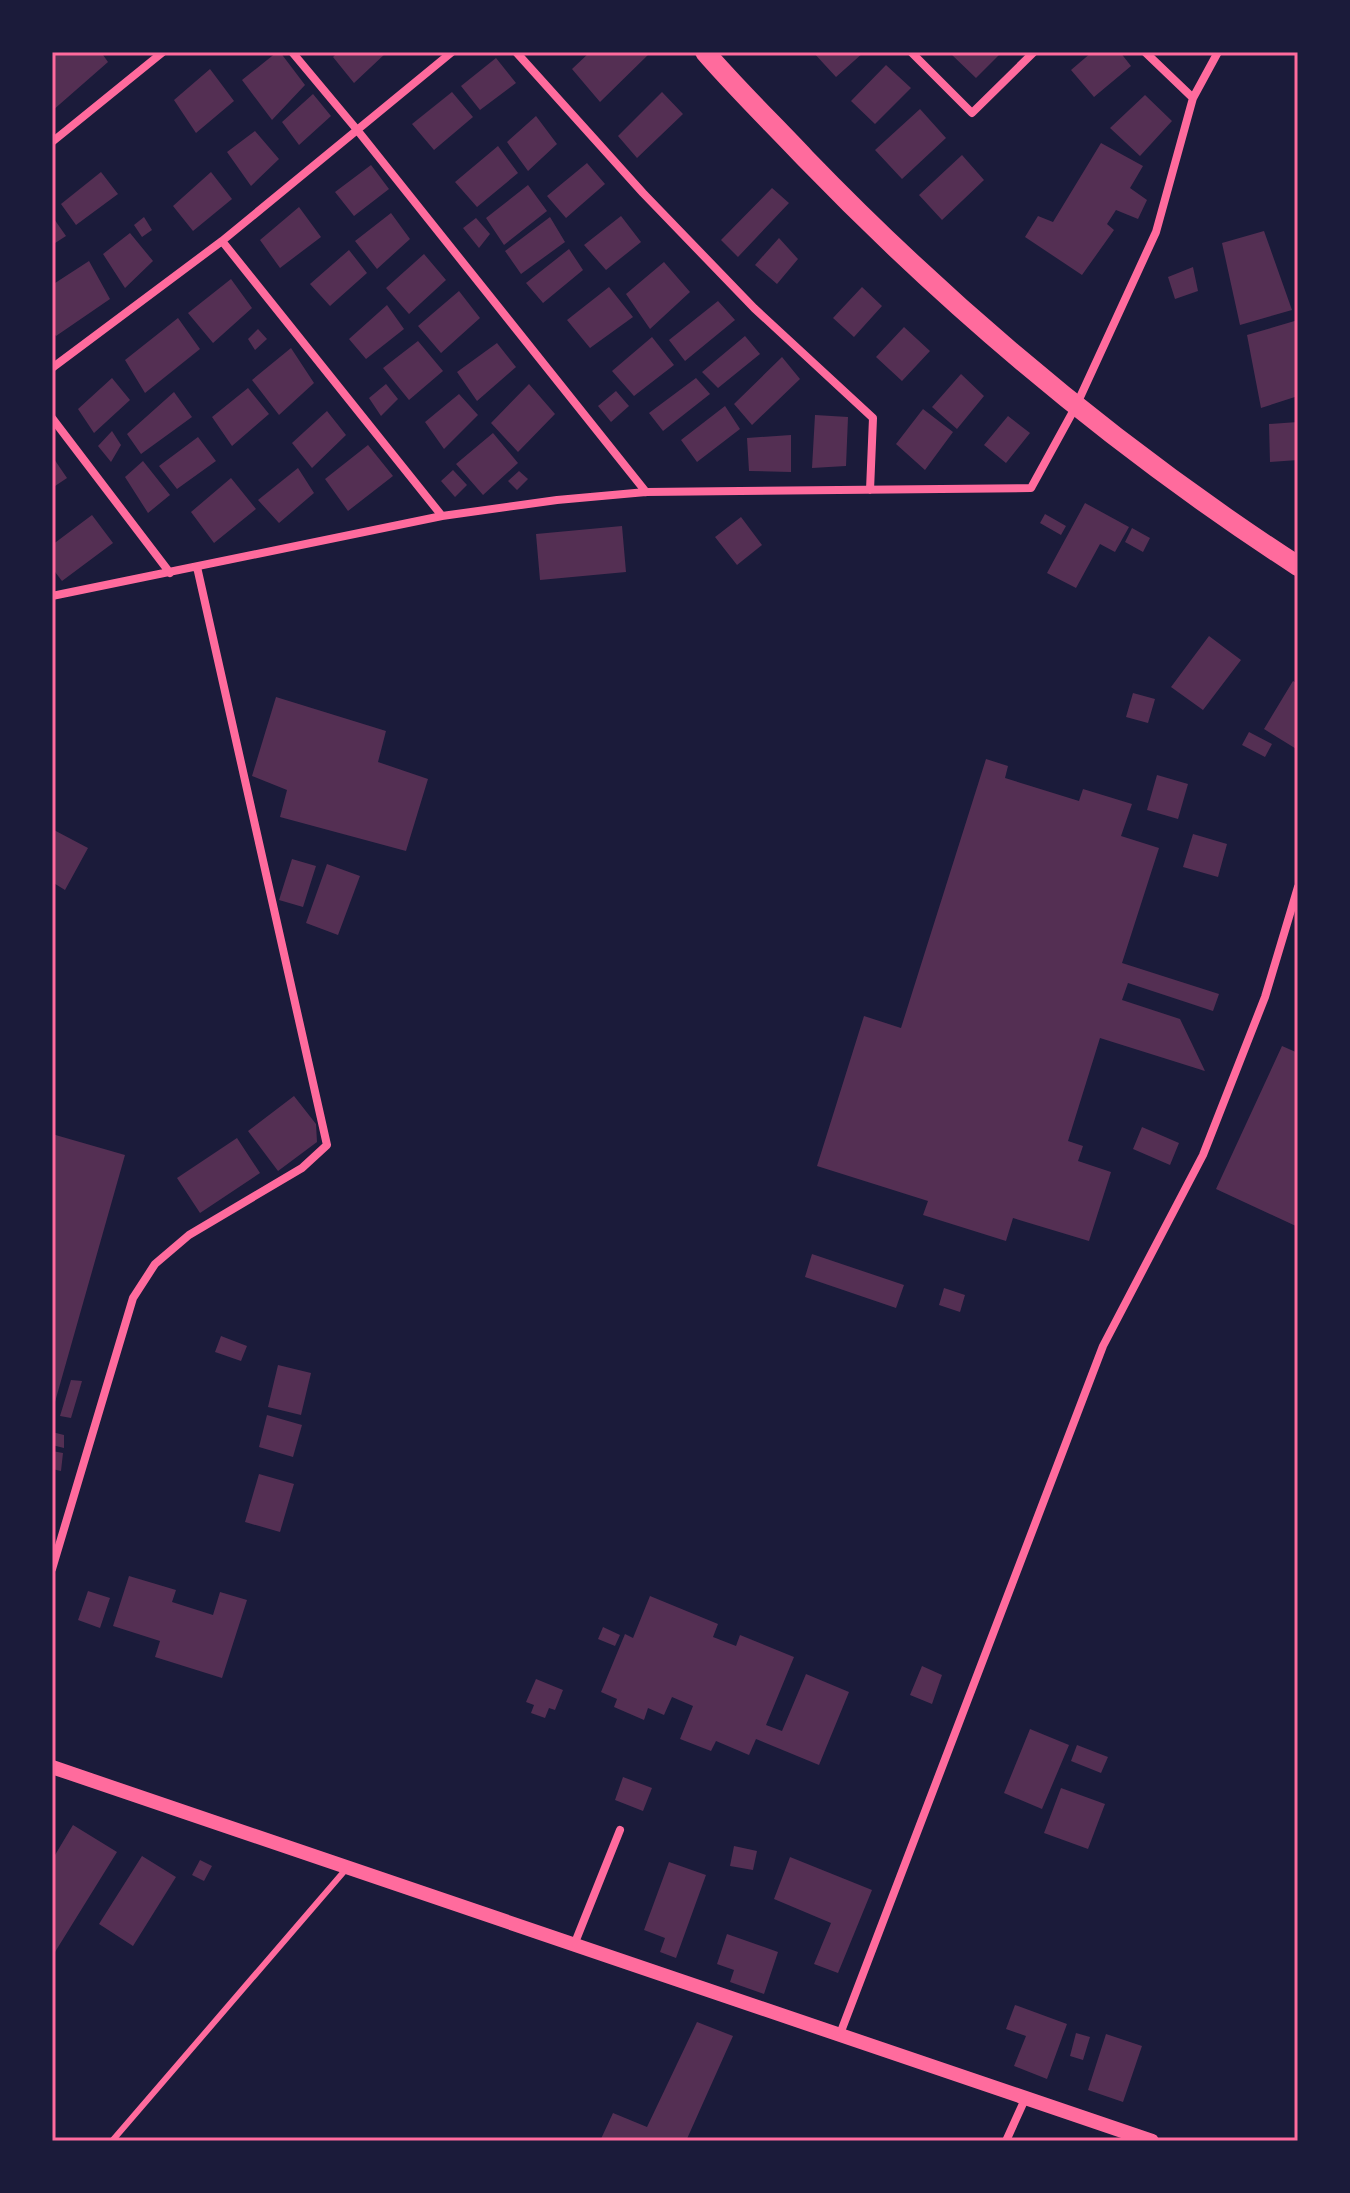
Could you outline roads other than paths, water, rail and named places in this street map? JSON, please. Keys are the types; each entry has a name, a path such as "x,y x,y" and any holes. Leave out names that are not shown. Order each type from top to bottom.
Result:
{"main road":[{"path":"705,52 868,222 922,273 1076,406 1237,526 1298,566"}],"street":[{"path":"52,142 163,52"},
{"path":"292,52 646,492"},
{"path":"52,368 222,241 452,52"},
{"path":"516,52 643,193 754,308 873,418 870,490"},
{"path":"911,52 972,113 1034,52"},
{"path":"1145,52 1193,98"},
{"path":"52,596 442,516 557,500 646,492 1031,488 1076,406 1156,232 1193,98 1218,52"},
{"path":"222,241 442,516"},
{"path":"52,418 170,573"},
{"path":"52,1569 133,1298 147,1275 155,1264 189,1235 302,1168 327,1145 197,567"},
{"path":"840,2034 1103,1346 1203,1155 1265,997 1298,887"},
{"path":"52,1767 1152,2141"},
{"path":"574,1945 620,1830"},
{"path":"1006,2141 1025,2099"}],"lane":[{"path":"112,2141 347,1868"}]}
